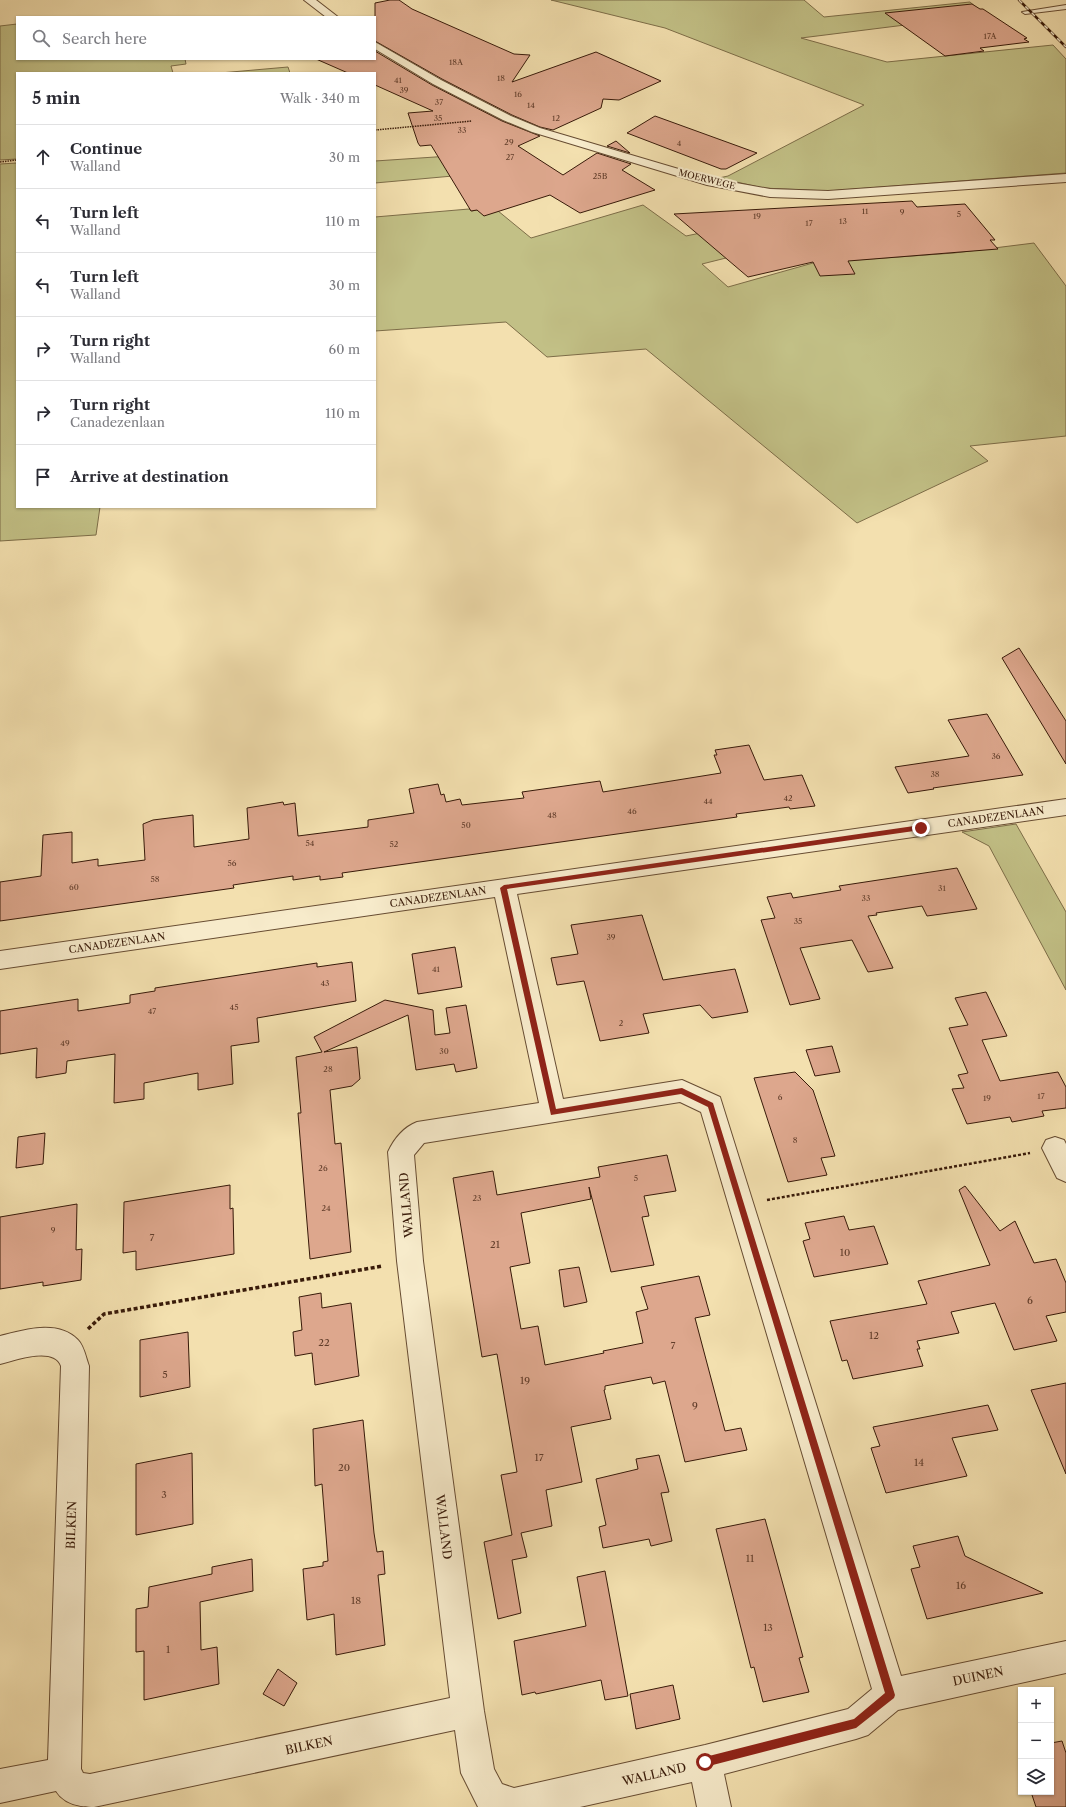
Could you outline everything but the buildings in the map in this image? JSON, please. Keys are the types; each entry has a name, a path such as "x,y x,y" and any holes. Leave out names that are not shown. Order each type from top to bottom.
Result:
{"street":[{"path":"309,0 332,16"},
{"name":"MOERWEGE","path":"376,46 437,82 507,118 536,130 707,181 770,193 828,196 1066,178"},
{"name":"CANADEZENLAAN","path":"0,960 1066,807"},
{"path":"504,888 553,1112"},
{"name":"WALLAND","path":"682,1091 711,1105 890,1695 856,1723 705,1762 514,1805 491,1797 478,1773 468,1711 410,1261 401,1152 418,1133 553,1112 682,1091"},
{"path":"1055,1148 1066,1170"},
{"path":"0,1350 41,1342 55,1342 68,1349"},
{"name":"BILKEN","path":"68,1349 76,1366 64,1773 73,1787 90,1792 468,1711"},
{"name":"DUINEN","path":"890,1695 1066,1657"},
{"path":"705,1762 714,1807"},
{"path":"0,1786 64,1773"}],"lane":[{"path":"1025,12 1066,7"}],"path":[{"path":"376,130 507,118"},
{"path":"0,162 16,160"},
{"path":"741,1205 1055,1148"},
{"path":"68,1349 104,1314 410,1261"}],"shaded area":[{"path":"551,0 804,0 824,17 970,2 985,15 801,38 887,62 1053,45 1066,59 1066,173 828,191 763,188 719,178 728,176 864,105 665,28"},
{"path":"16,24 16,60 185,60 186,64 171,66 173,72 16,72 16,159 0,160 0,26"},
{"path":"288,67 290,72 231,72"},
{"path":"450,156 464,175 376,183 376,161"},
{"path":"16,163 16,508 100,508 96,535 0,541 0,164"},
{"path":"643,205 686,236 729,227 758,250 702,264 728,287 813,263 954,253 1034,243 1066,286 1066,436 970,446 988,461 857,523 646,349 547,357 506,322 376,331 376,217 469,209 472,211 492,206 531,238"},
{"path":"1016,824 1066,912 1066,990 989,846 962,832"}],"railway":[{"path":"1019,0 1066,47"}],"route":[{"path":"705,1762 856,1723 890,1695 711,1105 682,1091 553,1112 504,888 921,828"}]}
